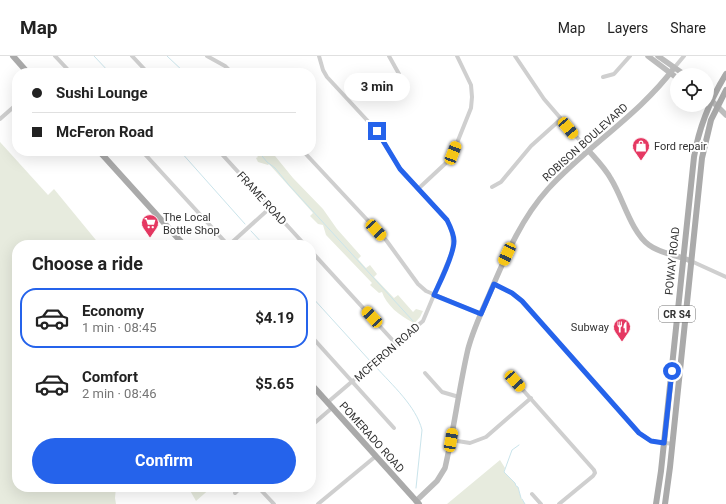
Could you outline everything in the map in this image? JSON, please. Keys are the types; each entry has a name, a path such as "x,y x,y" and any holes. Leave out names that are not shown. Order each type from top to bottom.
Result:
{"main road":[{"path":"13,56 24,68"},
{"name":"POWAY ROAD","path":"714,92 726,74"},
{"name":"POWAY ROAD","path":"665,504 673,444 703,149 711,120 726,90"},
{"name":"POWAY ROAD","path":"656,504 664,443 695,151 705,112"},
{"path":"104,156 179,240"},
{"name":"POMERADO ROAD","path":"316,389 417,502"}],"street":[{"path":"55,56 66,68"},
{"path":"132,56 143,68"},
{"path":"207,56 226,68"},
{"name":"MCFERON ROAD","path":"316,421 353,382 423,321 452,252 454,241 451,228 447,220 397,166 377,131 327,77 323,70 319,56"},
{"path":"389,56 399,74"},
{"path":"418,189 447,162 453,153 471,108 471,85 457,56"},
{"path":"515,56 544,99 611,178 634,226 647,244 656,249 691,261 726,277"},
{"path":"603,77 614,74 630,56"},
{"path":"648,56 670,69"},
{"path":"658,56 670,68"},
{"path":"674,68 684,56"},
{"name":"ROBISON BOULEVARD","path":"417,502 442,475 445,468 471,337 512,242 532,210 568,168 640,106 670,72"},
{"path":"714,103 726,115"},
{"path":"0,119 12,108"},
{"path":"492,187 501,182 531,146 561,119"},
{"path":"147,156 224,240"},
{"name":"FRAME ROAD","path":"224,156 300,240"},
{"path":"308,156 386,240 418,284 426,291 434,295 481,314"},
{"path":"234,240 270,207"},
{"path":"316,256 397,345"},
{"path":"494,284 512,293 522,301 639,433 651,441 673,444"},
{"path":"316,341 394,428"},
{"path":"425,373 442,392 459,397"},
{"path":"515,381 594,470 595,473 559,504"},
{"path":"451,440 470,442 486,437 531,398"},
{"path":"318,504 376,456"},
{"path":"263,492 274,504"},
{"path":"532,494 542,504"}],"shaded area":[{"path":"0,142 48,195 54,189 96,240 12,240 12,492 116,492 116,504 0,504"},
{"path":"257,156 275,156 293,178 323,209 337,229 361,256 358,259 366,268 370,265 377,274 374,277 394,298 398,295 413,312 416,309 423,311 413,325 412,322 403,317 390,306 382,292 379,293 370,285 372,283 326,235 323,225 318,224 310,216 313,213 269,164 258,162 256,158 258,157"},
{"path":"500,460 505,468 504,472 518,487 521,498 525,504 447,504"},
{"path":"191,492 206,492 196,501"}],"waterway":[{"path":"94,56 105,68"},
{"path":"167,56 180,68"},
{"path":"184,156 245,224"},
{"path":"262,156 275,168 413,321"},
{"path":"251,231 259,240"},
{"path":"316,302 371,362"},
{"path":"376,367 409,404 415,413 422,430 416,488"},
{"path":"519,445 512,450 504,472 518,487 521,498"},
{"path":"522,499 525,504"}],"place":[{"name":"Ford repair","path":"641,161"},
{"name":"The Local Bottle Shop","path":"150,238"},
{"name":"Subway","path":"622,342"}],"route":[{"path":"377,131 397,166 447,220 451,228 454,241 452,252 434,295 481,314 494,284 512,293 522,301 639,433 657,443 664,443 672,371"}]}
